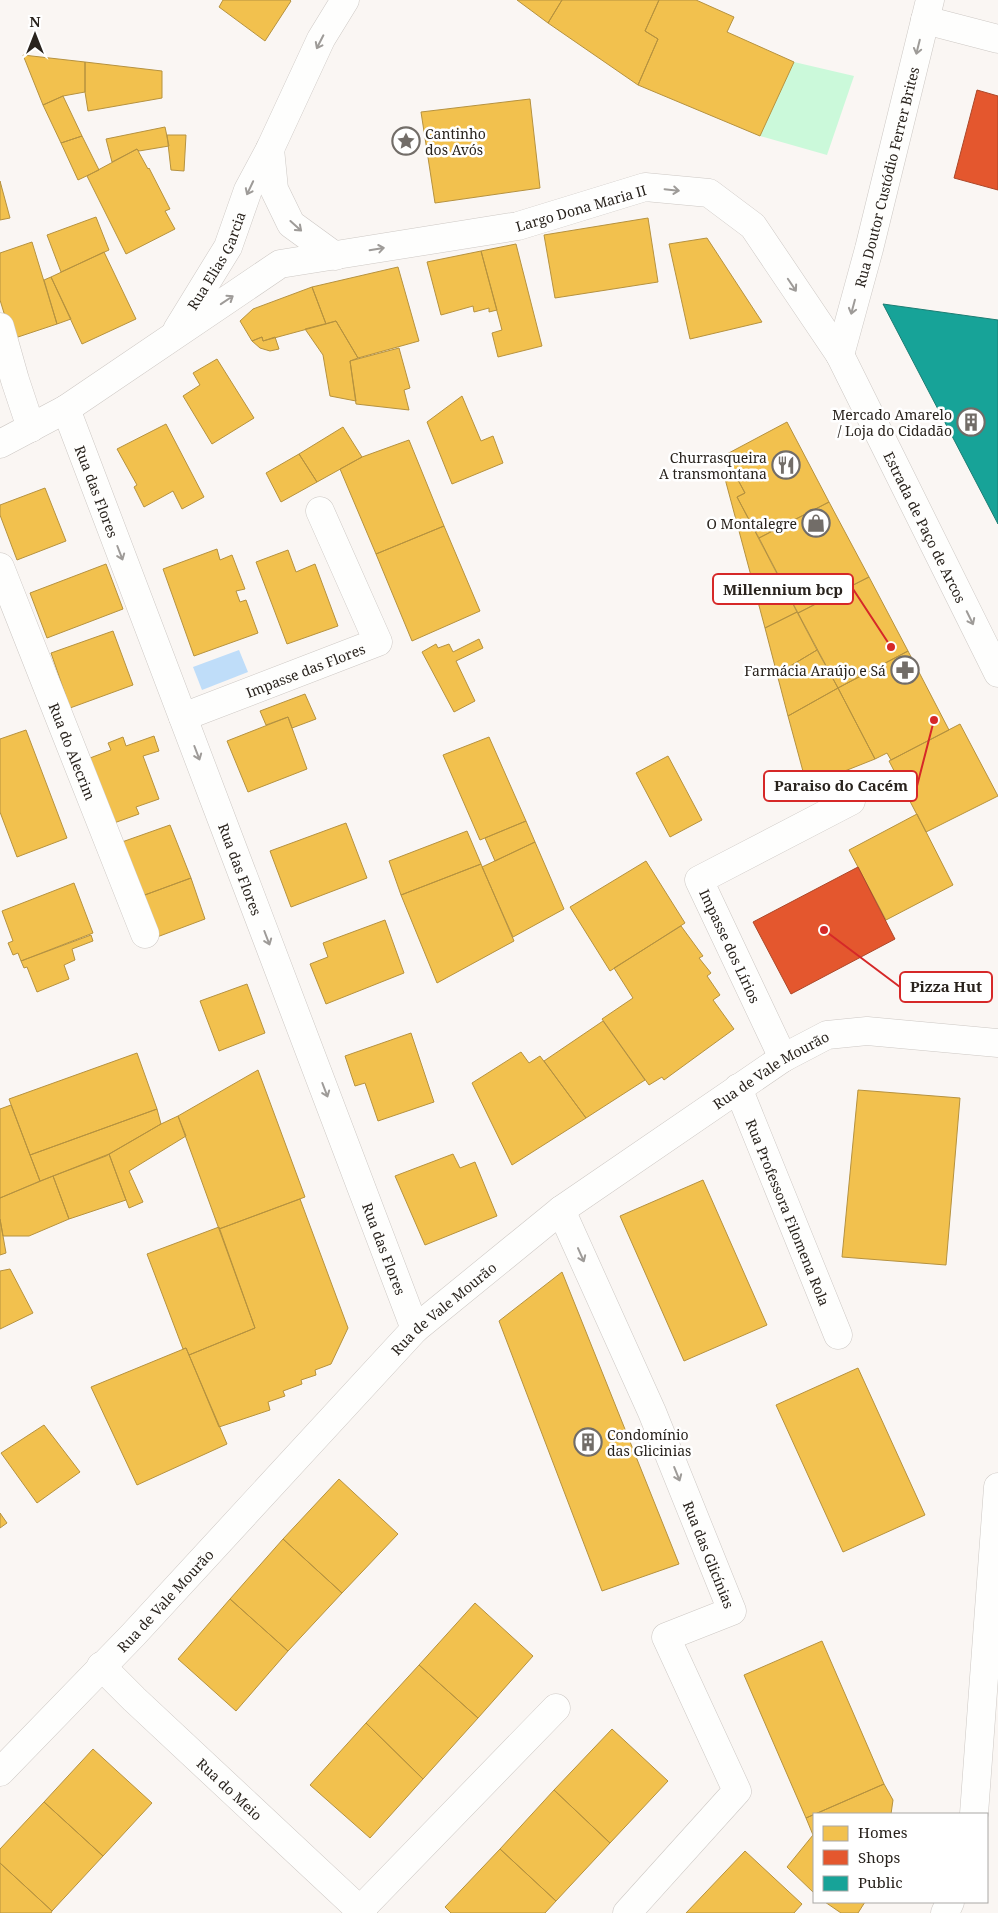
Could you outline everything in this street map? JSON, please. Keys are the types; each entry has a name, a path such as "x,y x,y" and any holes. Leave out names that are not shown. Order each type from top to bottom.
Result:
{"street":[{"name":"Rua Elias Garcia","path":"0,444 66,409 172,337 228,247 248,190 270,149 321,39 345,0"},
{"path":"927,10 998,39"},
{"name":"Rua Doutor Custódio Ferrer Brites","path":"840,354 927,10"},
{"path":"270,149 274,189 292,224 335,256"},
{"name":"Largo Dona Maria II","path":"172,337 280,264 518,226 646,187 708,194 753,226 840,354"},
{"path":"0,327 14,380 31,428"},
{"name":"Estrada de Paço de Arcos","path":"840,354 998,673"},
{"name":"Rua das Flores","path":"66,409 415,1329"},
{"name":"Impasse das Flores","path":"183,717 378,642 320,511"},
{"name":"Rua do Alecrim","path":"0,566 146,934"},
{"name":"Impasse dos Lírios","path":"783,1058 699,880 851,800"},
{"name":"Rua de Vale Mourão","path":"0,1772 132,1635 415,1329 561,1210 783,1058 827,1034 867,1031 998,1043"},
{"name":"Rua Professora Filomena Rola","path":"738,1088 838,1335"},
{"name":"Rua das Glicínias","path":"561,1210 652,1412 732,1611 666,1638 737,1791 627,1913"},
{"path":"974,1813 998,1487"},
{"name":"Rua do Meio","path":"101,1666 362,1912 556,1708"}],"green space":[{"path":"794,62 854,76 827,155 760,136"}],"water":[{"path":"239,650 248,672 202,690 193,667"}],"building: Homes":[{"path":"223,0 291,1 265,41 219,7"},
{"path":"517,0 562,0 548,23"},
{"path":"562,0 659,0 645,31 658,39 638,85 548,23"},
{"path":"659,0 696,0 734,17 727,32 794,62 760,136 638,85 658,39 645,31"},
{"path":"23,55 85,62 85,92 63,96 43,105"},
{"path":"85,62 162,71 162,98 88,111 85,92"},
{"path":"63,96 82,136 61,143 43,105"},
{"path":"530,99 540,188 435,203 421,112"},
{"path":"165,127 169,146 139,151 137,149 112,162 106,139"},
{"path":"167,135 186,135 184,171 171,170"},
{"path":"82,136 99,170 78,180 61,143"},
{"path":"137,149 170,209 165,211 175,229 126,254 87,176"},
{"path":"0,181 10,218 0,220"},
{"path":"96,217 109,250 61,272 47,235"},
{"path":"648,218 658,282 555,298 544,235"},
{"path":"707,238 762,322 690,339 669,244"},
{"path":"32,242 57,324 12,339 0,300 0,253"},
{"path":"516,244 542,346 498,357 492,333 502,330 481,251"},
{"path":"481,251 497,310 489,312 489,308 474,312 473,306 441,315 427,262"},
{"path":"104,252 136,319 82,344 51,277"},
{"path":"398,267 419,341 358,358 336,321 326,324 312,287"},
{"path":"51,277 71,319 57,324 44,280"},
{"path":"312,287 326,324 263,341 262,337 252,341 240,321 253,309"},
{"path":"336,321 358,358 350,361 356,401 330,396 323,355 305,329"},
{"path":"262,337 263,341 275,337 279,349 270,351 260,348 252,341"},
{"path":"399,348 410,388 404,390 409,410 356,404 350,361"},
{"path":"217,359 254,418 212,444 183,396 200,385 193,373"},
{"path":"462,396 481,441 493,436 503,463 452,484 427,422"},
{"path":"787,422 829,502 759,538 737,497 745,493 725,455"},
{"path":"166,424 204,497 182,509 173,491 144,507 134,487 137,485 117,449"},
{"path":"343,427 362,457 317,482 299,454"},
{"path":"409,440 444,526 376,554 340,469 362,457"},
{"path":"299,454 317,482 281,502 266,473"},
{"path":"733,471 745,493 737,497 797,612 765,628 724,475"},
{"path":"45,488 66,541 17,560 0,515 0,505"},
{"path":"829,502 869,577 798,613 759,538"},
{"path":"444,526 480,611 412,641 376,554"},
{"path":"217,549 220,560 232,555 245,589 236,591 240,602 246,600 258,633 194,656 163,569"},
{"path":"288,550 296,572 315,564 338,626 287,644 256,562"},
{"path":"106,564 123,609 47,638 30,593"},
{"path":"869,577 908,651 838,688 798,613"},
{"path":"797,612 817,650 777,674 765,628"},
{"path":"113,631 133,685 70,708 51,653"},
{"path":"479,639 483,648 456,661 475,701 454,712 422,652 436,644 438,648 449,644 453,652"},
{"path":"817,650 838,688 788,716 777,674"},
{"path":"908,651 949,730 891,760 887,753 875,759 838,688"},
{"path":"838,688 875,759 807,786 788,716"},
{"path":"305,694 316,719 292,728 288,717 266,725 260,711"},
{"path":"288,717 307,769 248,792 227,741"},
{"path":"960,724 998,796 926,832 889,761"},
{"path":"26,730 67,838 17,857 0,812 0,739"},
{"path":"154,736 159,751 143,756 159,799 136,807 139,814 114,823 90,758 111,750 108,743 123,737 126,746"},
{"path":"489,737 526,821 480,840 443,755"},
{"path":"668,756 702,820 670,837 636,773"},
{"path":"917,814 953,885 886,920 849,850"},
{"path":"526,821 535,842 495,861 485,838"},
{"path":"346,823 367,878 291,907 270,851"},
{"path":"170,825 191,878 142,896 122,842"},
{"path":"467,831 481,864 401,895 389,861"},
{"path":"535,842 564,909 513,937 482,867"},
{"path":"646,861 685,923 610,971 570,907"},
{"path":"481,864 514,941 437,983 401,895"},
{"path":"191,878 205,919 157,937 142,896"},
{"path":"74,883 93,933 21,961 18,953 13,955 8,943 13,941 2,911"},
{"path":"385,920 404,973 326,1004 310,964 328,957 323,943"},
{"path":"681,926 703,956 699,958 711,973 707,976 720,995 713,1000 734,1029 664,1080 662,1077 649,1085 602,1019 633,998 614,968"},
{"path":"91,935 93,941 72,949 75,960 64,965 69,979 37,992 27,967 24,968 21,961"},
{"path":"247,984 265,1033 219,1051 200,1001"},
{"path":"603,1021 645,1080 586,1118 544,1061"},
{"path":"411,1033 434,1102 378,1121 365,1083 355,1086 345,1056"},
{"path":"521,1052 529,1063 540,1056 586,1118 512,1165 472,1083"},
{"path":"137,1053 157,1109 30,1155 9,1099"},
{"path":"258,1070 305,1197 219,1229 178,1116"},
{"path":"858,1090 960,1098 946,1265 842,1257"},
{"path":"11,1105 40,1181 0,1198 0,1109"},
{"path":"157,1109 161,1124 106,1156 40,1181 30,1155"},
{"path":"178,1116 186,1136 129,1171 143,1202 129,1208 109,1154"},
{"path":"109,1154 126,1200 69,1219 53,1176"},
{"path":"453,1154 460,1168 475,1162 497,1216 425,1245 395,1176"},
{"path":"53,1176 69,1219 29,1236 3,1236 0,1219 0,1198"},
{"path":"703,1180 767,1325 684,1361 620,1216"},
{"path":"300,1199 348,1328 331,1364 315,1370 316,1375 301,1380 302,1384 283,1391 285,1396 268,1402 270,1410 219,1427 189,1355 255,1328 219,1229"},
{"path":"0,1219 6,1253 0,1255"},
{"path":"219,1227 255,1328 189,1355 186,1348 183,1349 147,1254"},
{"path":"10,1269 33,1313 0,1329 0,1271"},
{"name":"Condomínio das Glicinias","path":"562,1272 679,1564 602,1591 499,1321"},
{"path":"186,1348 227,1444 137,1485 91,1387"},
{"path":"858,1368 925,1515 843,1552 776,1405"},
{"path":"44,1425 80,1472 37,1503 1,1453"},
{"path":"339,1479 398,1534 342,1593 283,1539"},
{"path":"0,1513 7,1523 0,1528"},
{"path":"283,1539 342,1593 288,1651 230,1599"},
{"path":"230,1599 288,1651 236,1711 178,1659"},
{"path":"475,1603 533,1656 478,1718 419,1665"},
{"path":"822,1641 884,1784 817,1813 813,1813 813,1815 806,1818 744,1675"},
{"path":"419,1665 478,1718 423,1779 366,1723"},
{"path":"366,1723 423,1779 370,1838 310,1785"},
{"path":"612,1729 668,1781 610,1843 554,1790"},
{"path":"93,1749 152,1803 103,1856 44,1802"},
{"path":"884,1784 893,1800 891,1813 817,1813"},
{"path":"554,1790 610,1843 556,1901 500,1849"},
{"path":"44,1802 103,1856 52,1911 0,1863 0,1849"},
{"path":"813,1815 813,1835 806,1818"},
{"path":"813,1835 813,1892 787,1867"},
{"path":"500,1849 556,1901 545,1913 451,1913 445,1907"},
{"path":"745,1851 802,1904 794,1913 686,1913"},
{"path":"0,1863 52,1911 51,1913 0,1913"},
{"path":"826,1903 864,1903 858,1913 841,1913"}],"building: Shops":[{"path":"977,90 998,96 998,190 954,178"},
{"path":"858,867 895,939 791,994 753,922"}],"building: Public":[{"name":"Mercado Amarelo / Loja do Cidadão","path":"883,304 998,320 998,524"}],"place":[{"name":"Cantinho dos Avós","path":"406,141"},
{"name":"Mercado Amarelo / Loja do Cidadão","path":"971,422"},
{"name":"Churrasqueira A transmontana","path":"786,465"},
{"name":"O Montalegre","path":"816,523"},
{"name":"Millennium bcp","path":"891,647"},
{"name":"Farmácia Araújo e Sá","path":"905,670"},
{"name":"Paraiso do Cacém","path":"934,720"},
{"name":"Pizza Hut","path":"824,930"},
{"name":"Condomínio das Glicinias","path":"588,1442"}]}
